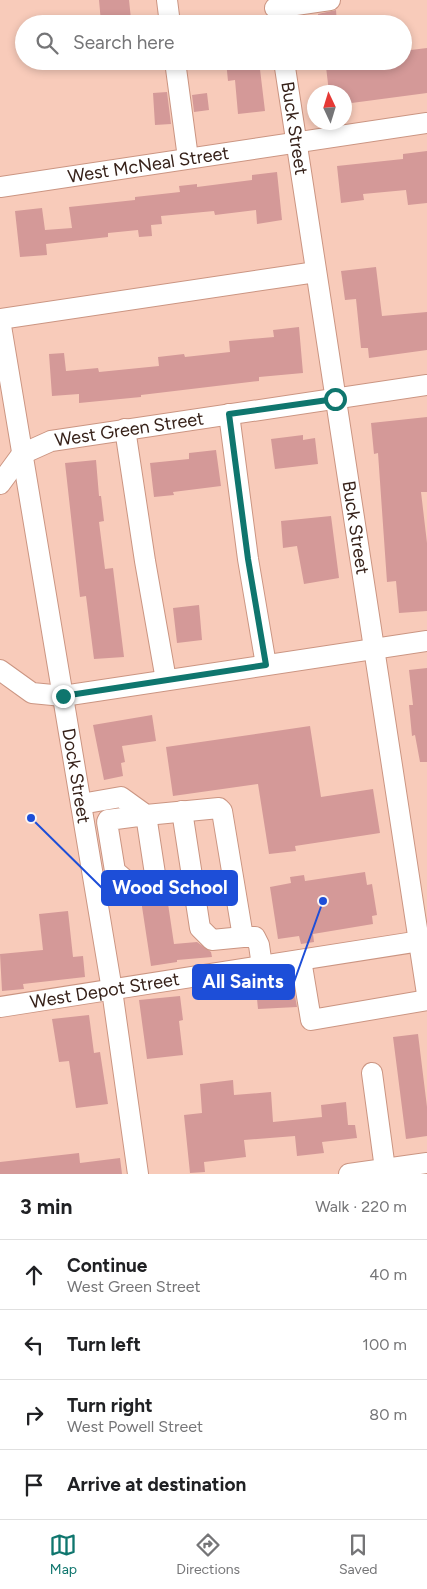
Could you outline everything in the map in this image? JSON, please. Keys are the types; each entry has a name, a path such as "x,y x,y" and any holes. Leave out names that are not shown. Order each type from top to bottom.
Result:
{"street":[{"path":"167,0 169,15"},
{"path":"276,10 330,0"},
{"path":"176,70 188,158"},
{"name":"Buck Street","path":"285,70 373,649 423,940 427,994"},
{"name":"West McNeal Street","path":"0,187 427,123"},
{"path":"0,320 316,272"},
{"name":"Dock Street","path":"0,320 112,990 138,1174"},
{"name":"West Green Street","path":"0,484 22,454 51,441 427,385"},
{"path":"229,414 248,559 266,665"},
{"path":"125,429 144,561 166,680"},
{"path":"0,670 32,693 63,696 427,641"},
{"path":"81,804 121,797 146,815 157,886"},
{"path":"192,882 136,890 115,871 107,822 146,815 219,808 222,811 243,937"},
{"path":"182,811 200,928 212,940 243,937 255,938 259,946 262,966"},
{"name":"West Depot Street","path":"0,1007 423,940"},
{"path":"301,960 311,1020 427,1000"},
{"path":"372,1073 378,1171"},
{"path":"349,1174 427,1163"}],"building":[{"path":"99,0 129,0 131,15 100,15"},
{"path":"336,10 336,15 318,14"},
{"path":"427,48 427,93 352,103 352,85 328,85 326,70 412,70 412,50"},
{"path":"227,70 260,70 265,111 238,114 235,80 228,81"},
{"path":"167,92 171,124 155,125 153,93"},
{"path":"207,93 209,110 194,112 192,95"},
{"path":"427,151 427,203 408,205 406,190 363,194 364,200 341,203 337,166 403,159 403,154"},
{"path":"277,172 282,220 257,224 256,210 215,215 214,211 161,216 162,224 151,225 152,236 139,237 138,230 108,233 108,237 46,244 47,255 20,257 15,211 42,208 45,230 72,228 69,207 135,200 135,197 180,192 179,186 197,184 197,187 252,180 252,175"},
{"path":"376,267 382,316 427,312 427,350 369,358 368,348 361,348 356,299 345,300 341,271"},
{"path":"299,327 303,373 259,377 259,381 141,395 141,397 79,403 79,394 52,396 49,354 64,353 66,371 98,368 99,372 159,366 158,357 184,354 185,357 230,352 229,341 274,337 273,330"},
{"path":"427,417 427,492 421,492 427,543 427,611 399,613 396,581 387,582 378,453 374,454 371,423"},
{"path":"303,435 303,440 315,438 318,464 275,469 271,439"},
{"path":"216,450 221,486 173,492 174,495 154,497 150,463 189,459 189,453"},
{"path":"96,460 99,496 101,496 104,521 99,522 105,569 113,568 124,657 94,659 86,596 80,597 65,463"},
{"path":"331,516 339,578 304,584 297,546 283,548 281,521"},
{"path":"199,605 202,640 177,643 173,608"},
{"path":"427,668 427,762 420,762 415,735 412,736 409,705 413,705 409,670"},
{"path":"152,715 156,741 122,746 125,762 121,763 123,776 104,780 93,725"},
{"path":"310,726 321,797 373,789 380,833 295,846 296,851 269,854 258,784 173,796 166,747"},
{"path":"365,872 367,885 372,884 377,915 372,916 373,924 313,934 314,942 301,944 299,936 278,939 270,887 291,883 290,877 304,875 305,881"},
{"path":"167,897 174,944 197,942 211,952 212,957 177,960 177,962 151,966 141,900"},
{"path":"68,911 73,957 83,956 85,977 23,984 24,989 2,991 0,954 43,950 39,914"},
{"path":"291,974 297,1007 258,1009 255,979"},
{"path":"180,996 183,1020 179,1021 183,1055 147,1059 139,1000"},
{"path":"89,1015 94,1053 100,1052 108,1104 76,1108 69,1061 59,1062 52,1019"},
{"path":"418,1034 427,1107 427,1136 406,1139 393,1037"},
{"path":"233,1080 234,1095 271,1092 273,1122 322,1117 321,1105 346,1102 348,1125 355,1125 357,1138 322,1142 324,1153 297,1156 295,1136 244,1140 246,1157 204,1162 205,1172 190,1173 184,1115 202,1113 200,1084"},
{"path":"79,1153 80,1163 120,1158 122,1174 0,1174 0,1162"}],"place":[{"name":"Wood School","path":"31,818"},
{"name":"All Saints","path":"323,901"}],"route":[{"path":"63,696 266,665 248,559 229,414 335,399"}]}
